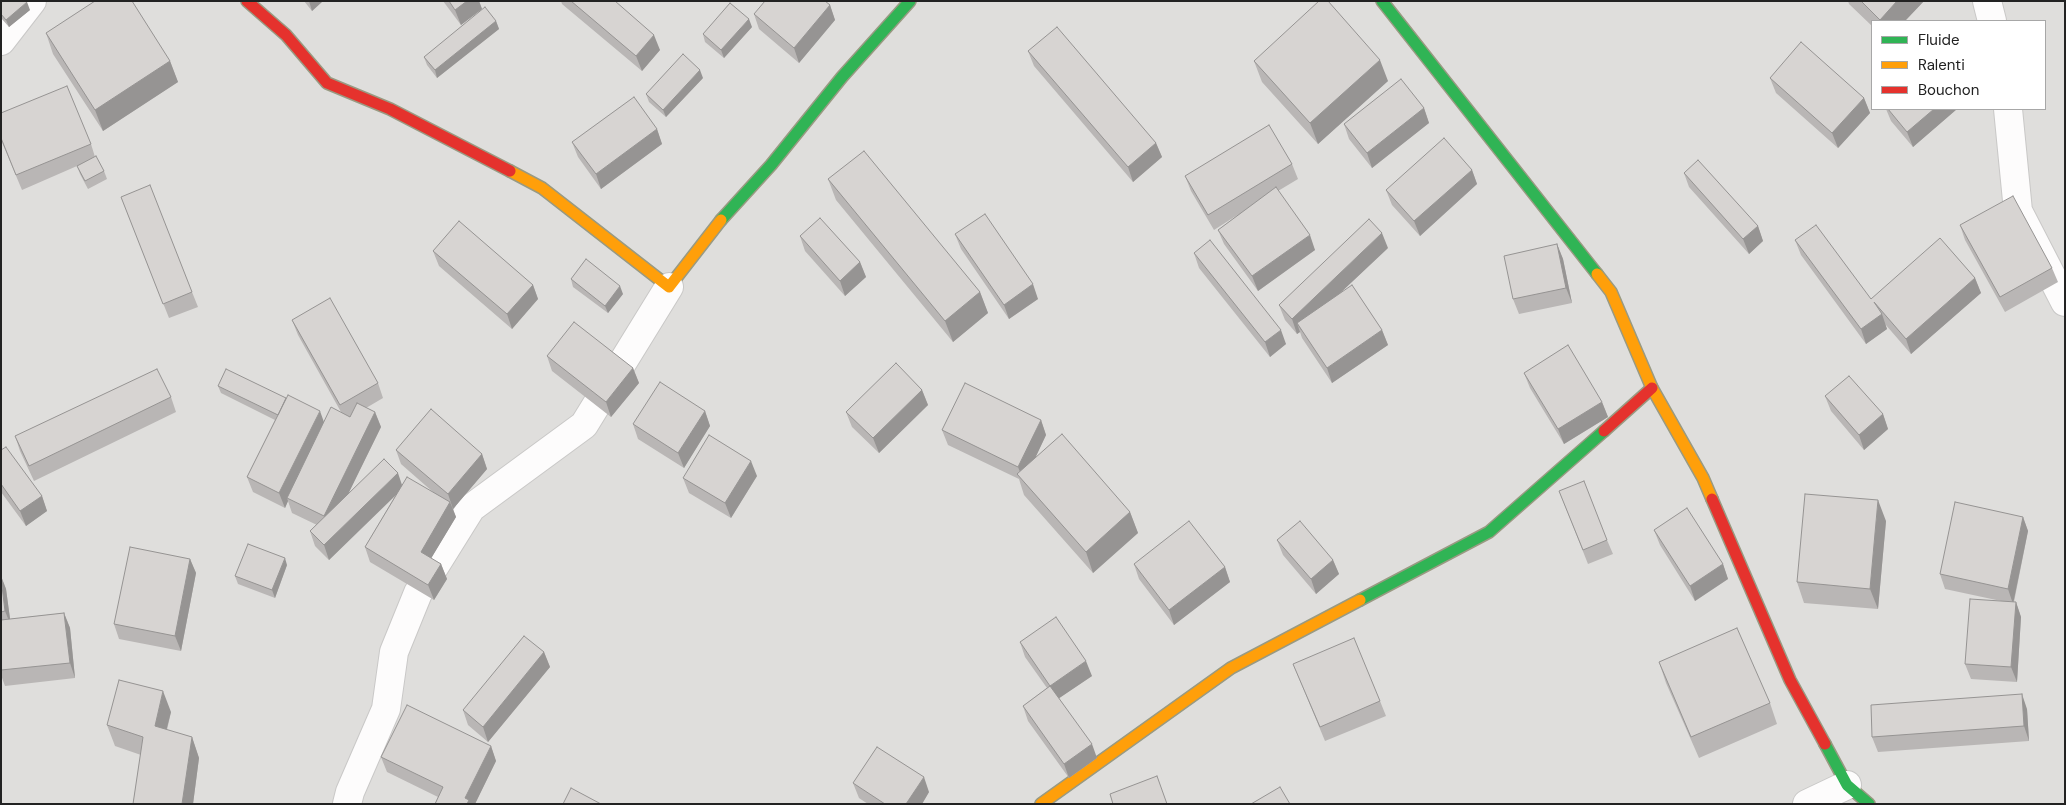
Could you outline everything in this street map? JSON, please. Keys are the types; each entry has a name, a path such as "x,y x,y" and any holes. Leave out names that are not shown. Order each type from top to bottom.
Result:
{"street":[{"path":"1,41 32,1"},
{"path":"247,1 286,35 327,84 390,109 542,188 669,287"},
{"path":"347,804 350,792 386,709 394,652 418,593 471,508 584,425 669,287 711,231 771,165 842,77 910,1"},
{"path":"1382,1 1611,292 1652,388 1703,478 1790,680 1847,785 1869,804"},
{"path":"1987,1 1992,20"},
{"path":"2008,110 2018,211 2065,302"},
{"path":"1041,804 1231,668 1490,532 1652,388"},
{"path":"1807,804 1847,785"}],"shaded area":[{"path":"1,1 2065,1 2065,804 1,804"}],"building":[{"path":"1,1 27,2 6,20 1,14"},
{"path":"95,1 132,1 170,61 95,110 46,33"},
{"path":"449,1 467,1 455,10"},
{"path":"571,1 615,1 654,35 636,56"},
{"path":"765,1 825,1 830,5 794,48 754,14"},
{"path":"1319,1 1328,1 1380,60 1310,123 1254,61"},
{"path":"1861,1 1897,1 1880,20"},
{"path":"730,3 749,19 721,50 703,34"},
{"path":"485,7 496,21 435,70 424,57"},
{"path":"1057,27 1156,143 1128,167 1028,51"},
{"path":"1801,42 1864,98 1832,133 1770,78"},
{"path":"683,54 700,70 663,110 646,94"},
{"path":"1401,79 1424,108 1367,153 1344,124"},
{"path":"67,86 91,144 16,175 1,138 1,113"},
{"path":"634,97 657,129 596,174 572,142"},
{"path":"1889,110 1933,110 1907,132"},
{"path":"1269,125 1292,164 1208,215 1185,176"},
{"path":"1444,138 1472,170 1414,221 1386,190"},
{"path":"864,151 980,292 945,321 828,179"},
{"path":"96,156 104,171 85,181 77,166"},
{"path":"1698,160 1758,226 1743,239 1684,173"},
{"path":"150,185 192,292 163,304 121,197"},
{"path":"1276,187 1310,235 1252,276 1218,230"},
{"path":"2013,196 2052,268 2000,297 1960,225"},
{"path":"985,214 1033,284 1004,305 955,234"},
{"path":"820,218 860,262 840,281 800,236"},
{"path":"1369,219 1382,233 1292,319 1279,305"},
{"path":"459,221 533,285 507,314 433,251"},
{"path":"1816,225 1871,299 1940,238 1975,278 1906,339 1874,302 1882,314 1861,329 1795,240"},
{"path":"1210,240 1281,330 1265,342 1194,253"},
{"path":"1557,244 1566,288 1513,299 1504,256"},
{"path":"586,259 620,286 605,306 571,279"},
{"path":"1352,285 1382,330 1327,368 1297,323"},
{"path":"330,298 378,383 340,405 292,320"},
{"path":"574,322 633,368 606,402 547,356"},
{"path":"1568,345 1602,402 1558,429 1524,373"},
{"path":"896,363 922,390 873,438 846,412"},
{"path":"157,369 171,397 29,466 15,436"},
{"path":"226,369 286,398 278,415 218,386"},
{"path":"1849,376 1883,414 1859,435 1825,396"},
{"path":"660,382 705,411 678,453 633,424"},
{"path":"965,383 1041,420 1018,467 942,430"},
{"path":"288,395 320,411 279,493 247,477"},
{"path":"357,403 375,412 324,516 287,498 331,407 350,417"},
{"path":"431,409 482,454 448,494 396,450"},
{"path":"1062,434 1130,512 1086,552 1017,474"},
{"path":"709,435 751,461 725,503 683,478"},
{"path":"6,447 42,496 20,511 1,484 1,450"},
{"path":"384,459 398,473 324,545 310,531"},
{"path":"407,477 450,502 421,552 441,564 428,585 365,547"},
{"path":"1584,481 1607,540 1583,550 1559,491"},
{"path":"1805,494 1878,500 1870,589 1797,582"},
{"path":"1955,502 2023,517 2008,589 1940,574"},
{"path":"1687,508 1723,564 1690,586 1654,530"},
{"path":"1189,521 1225,567 1169,610 1134,564"},
{"path":"1300,521 1333,560 1311,579 1277,540"},
{"path":"248,544 285,558 272,590 235,576"},
{"path":"130,547 190,559 175,636 114,624"},
{"path":"1,578 5,611 1,612"},
{"path":"1970,599 2016,602 2011,667 1965,664"},
{"path":"64,613 70,663 1,670 1,620"},
{"path":"1056,617 1086,661 1050,686 1020,642"},
{"path":"1737,628 1770,703 1691,737 1659,662"},
{"path":"524,636 544,652 483,727 463,710"},
{"path":"1354,638 1380,701 1320,727 1293,664"},
{"path":"119,680 163,691 155,726 192,737 182,804 133,804 143,737 107,725"},
{"path":"1050,686 1092,744 1064,764 1023,706"},
{"path":"2022,694 2024,726 1872,737 1871,705"},
{"path":"407,705 491,746 465,798 469,800 467,804 435,804 443,787 381,757"},
{"path":"877,747 924,777 906,804 885,804 853,783"},
{"path":"1157,776 1167,804 1113,804 1110,794"},
{"path":"1280,787 1290,804 1251,804"},
{"path":"571,788 601,804 563,804"}],"traffic: fast":[{"path":"721,220 771,165 842,77 910,1"},
{"path":"1382,1 1597,274"},
{"path":"1360,600 1489,532 1604,431"},
{"path":"1825,744 1847,785 1869,804"}],"traffic: slow":[{"path":"510,171 542,188 669,287 721,220"},
{"path":"1597,274 1611,292 1652,388 1703,478 1712,499"},
{"path":"1041,804 1231,668 1360,600"}],"traffic: jam":[{"path":"247,1 286,35 327,83 390,109 510,171"},
{"path":"1604,431 1652,388"},
{"path":"1712,499 1790,680 1825,744"}]}
